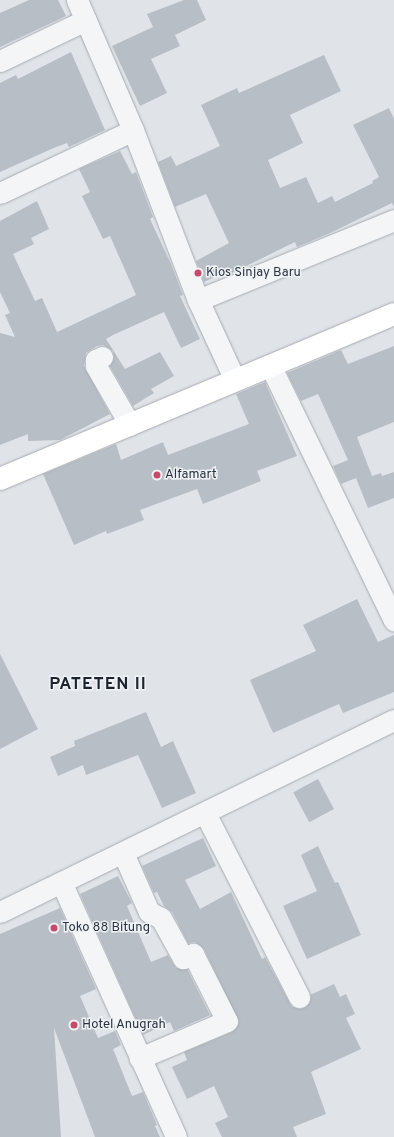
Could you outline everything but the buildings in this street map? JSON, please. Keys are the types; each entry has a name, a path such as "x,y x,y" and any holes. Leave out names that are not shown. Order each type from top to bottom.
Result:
{"street":[{"path":"77,0 133,130 198,300 235,380"},
{"path":"0,61 86,20"},
{"path":"0,193 133,130"},
{"path":"198,300 394,220"},
{"path":"0,479 394,314"},
{"path":"102,357 96,360 96,366 130,425"},
{"path":"270,365 394,620"},
{"path":"0,912 62,884 394,720"},
{"path":"205,813 299,997"},
{"path":"123,853 149,912 161,918 183,958 192,954 227,1021 140,1058"},
{"path":"62,884 176,1137"}],"place":[{"name":"Kios Sinjay Baru","path":"198,273"},
{"name":"Alfamart","path":"157,475"},
{"name":"Toko 88 Bitung","path":"54,928"},
{"name":"Hotel Anugrah","path":"74,1025"}],"district":[{"name":"PATETEN II","path":"98,686"}]}
